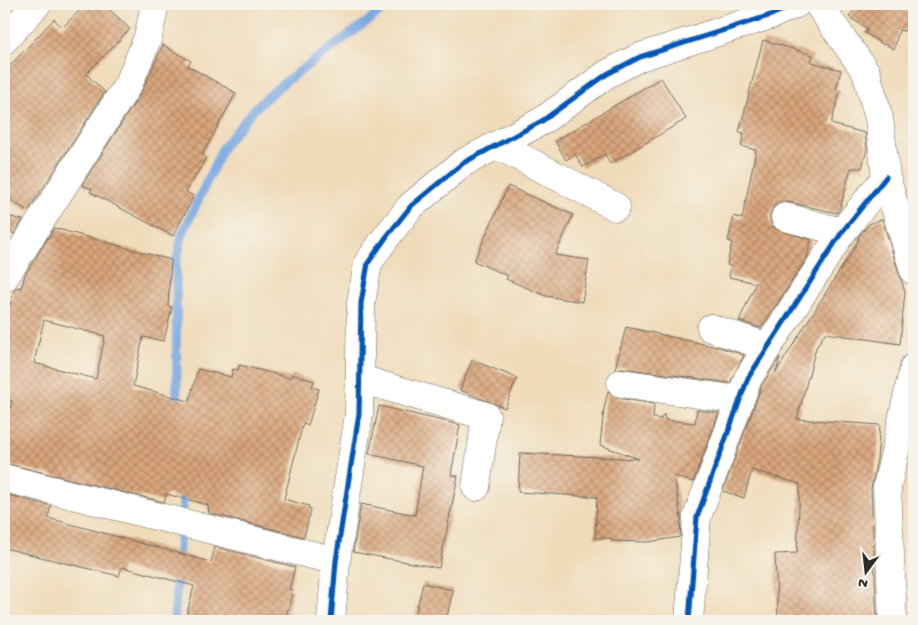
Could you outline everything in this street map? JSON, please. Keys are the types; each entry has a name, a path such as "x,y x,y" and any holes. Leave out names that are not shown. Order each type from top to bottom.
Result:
{"street":[{"path":"4,40 37,4"},
{"path":"4,274 129,83 148,37 156,4"},
{"path":"331,621 336,561 358,424 362,303 368,263 411,206 463,163 542,121 607,74 640,57 771,15 796,4"},
{"path":"818,4 866,72 879,118 886,177 914,271"},
{"path":"497,145 616,208"},
{"path":"689,621 697,517 748,378 842,232 886,177"},
{"path":"785,217 842,232"},
{"path":"711,328 768,347"},
{"path":"893,621 887,487 914,366"},
{"path":"360,379 486,416 476,487"},
{"path":"621,383 739,400"},
{"path":"4,478 336,561"}],"building":[{"path":"86,4 104,4 130,29 86,74 105,92 28,211 4,196 4,72 54,19 62,28"},
{"path":"859,4 895,4 914,16 914,33 899,30 894,49 884,45 865,33 868,29 849,17"},
{"path":"763,40 813,55 811,62 841,70 836,90 840,91 831,124 865,133 867,149 862,168 851,168 840,209 837,213 788,202 780,202 774,206 770,214 770,221 774,228 811,240 807,258 761,328 739,321 756,283 729,277 731,266 727,265 732,242 728,241 734,216 742,219 756,150 741,146 744,133 739,132"},
{"path":"163,45 191,61 188,66 236,93 202,155 206,158 186,192 194,196 173,236 90,192 92,189 82,185 142,91"},
{"path":"661,78 686,119 610,164 605,154 583,167 575,154 566,160 555,141"},
{"path":"508,186 573,215 555,255 589,260 582,302 546,296 506,279 508,276 474,261"},
{"path":"4,215 23,220 14,234 4,228"},
{"path":"882,219 905,292 900,344 825,333 816,348 797,419 880,425 877,459 871,488 877,621 778,621 775,554 797,553 800,484 752,470 744,498 723,491 762,385 780,357 776,372 859,240 858,237 869,224"},
{"path":"54,228 171,260 168,306 172,307 164,341 143,337 133,386 189,401 198,369 231,377 233,369 238,370 239,365 291,378 292,374 314,381 312,387 319,389 308,425 303,423 284,499 309,506 308,508 311,509 304,537 209,513 208,505 166,494 164,502 4,463 4,430 12,401 4,398 4,328 14,290 17,287 21,288 25,275","holes":["44,320 105,336 96,379 34,363"]},
{"path":"626,327 722,348 744,355 730,383 623,368 615,369"},
{"path":"472,360 517,378 505,408 460,390"},
{"path":"608,391 618,398 654,404 653,418 661,419 664,414 665,420 695,423 697,410 719,413 693,482 674,476 681,518 680,537 648,542 611,541 611,538 595,538 597,497 518,492 520,453 639,459 600,445"},
{"path":"379,406 460,425 451,475 458,476 439,568 353,552 361,504 415,515 423,466 369,454"},
{"path":"4,494 51,506 48,518 211,562 215,547 295,567 289,589 293,590 285,621 185,621 194,586 122,567 119,576 4,548"},
{"path":"423,583 453,590 446,621 414,621"}],"waterway":[{"path":"177,409 176,264 182,235 223,147 256,107 281,85 391,4"},
{"path":"182,486 183,511"},
{"path":"174,621 180,533"}],"cycle path":[{"path":"331,621 336,561 359,414 361,303 368,263 387,236 411,206 463,163 542,121 607,74 640,57 771,15 796,4"},
{"path":"689,621 697,517 748,378 842,232 886,177"}]}
